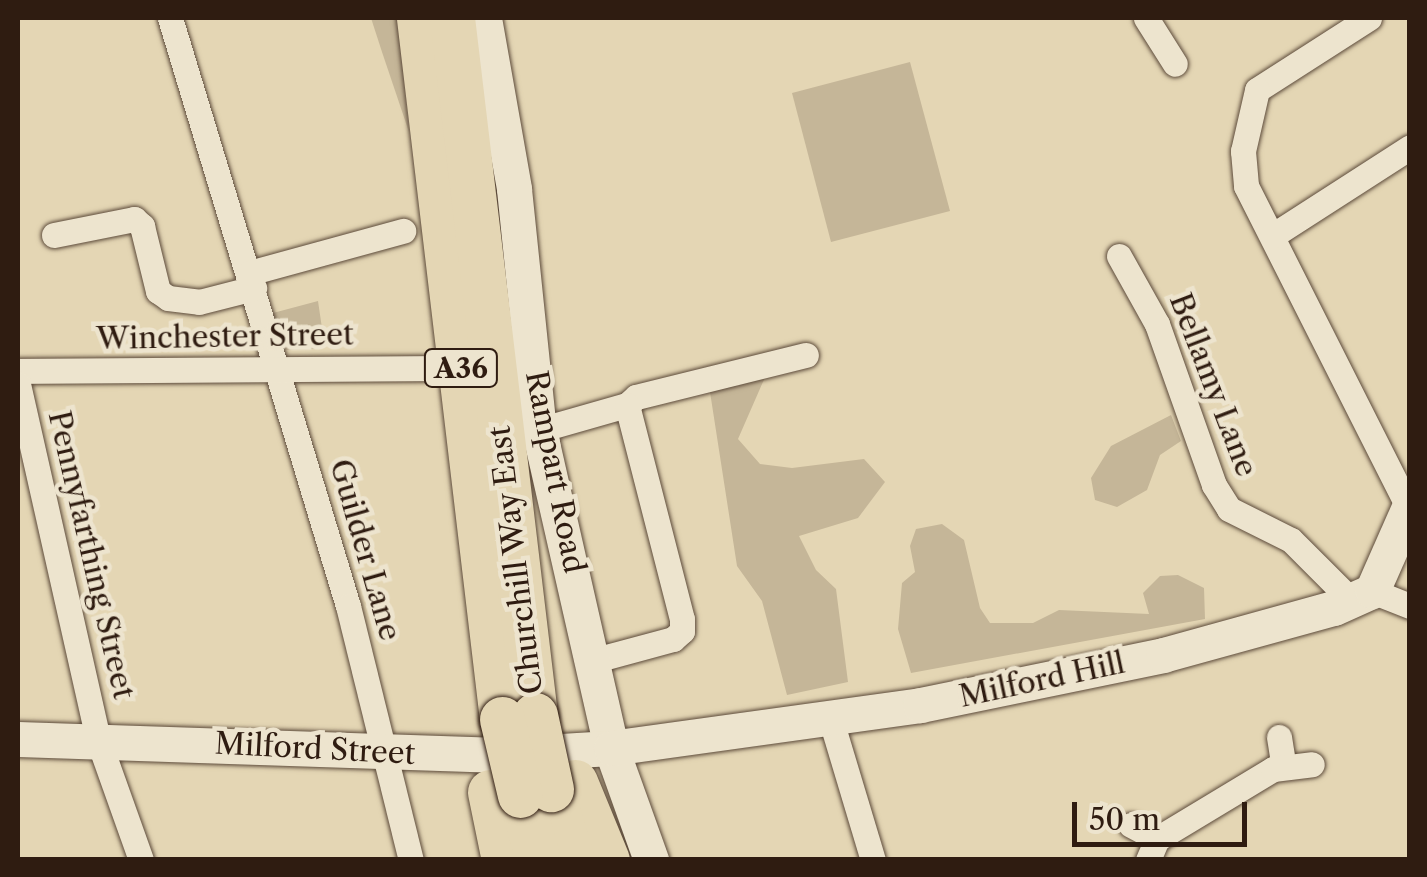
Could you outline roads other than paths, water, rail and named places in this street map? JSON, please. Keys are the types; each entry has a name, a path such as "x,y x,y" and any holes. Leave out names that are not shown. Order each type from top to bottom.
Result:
{"highway":[{"name":"Churchill Way East","path":"419,18 519,719 534,789 538,860"},
{"name":"Churchill Way East","path":"452,18 501,572"},
{"path":"519,719 534,789 606,860"},
{"name":"Churchill Way East","path":"534,789 572,860"},
{"path":"504,860 534,789"}],"street":[{"name":"Guilder Lane","path":"170,18 252,281 372,692 382,753 411,860"},
{"name":"Rampart Road","path":"484,18 514,189 540,430 612,748 652,860"},
{"path":"1146,18 1174,64"},
{"path":"1369,18 1257,90 1243,151 1246,186 1409,506 1361,595 1410,606"},
{"path":"1272,236 1410,146"},
{"path":"54,236 134,219 142,226 158,291 168,298 200,302 403,231"},
{"name":"Bellamy Lane","path":"1119,256 1156,324 1214,485 1229,509 1292,540 1361,595"},
{"path":"540,430 627,405 636,397 806,355"},
{"name":"Winchester Street","path":"18,371 434,368"},
{"name":"Pennyfarthing Street","path":"18,384 100,742 141,860"},
{"path":"595,660 682,631 627,405"},
{"name":"Milford Hill","path":"612,748 830,717 1130,663 1299,622 1361,595"},
{"path":"830,717 873,860"},
{"path":"1279,737 1284,768"},
{"name":"Milford Street","path":"18,739 382,753 612,748"},
{"path":"1132,824 1152,850 1284,768 1312,764"}]}
